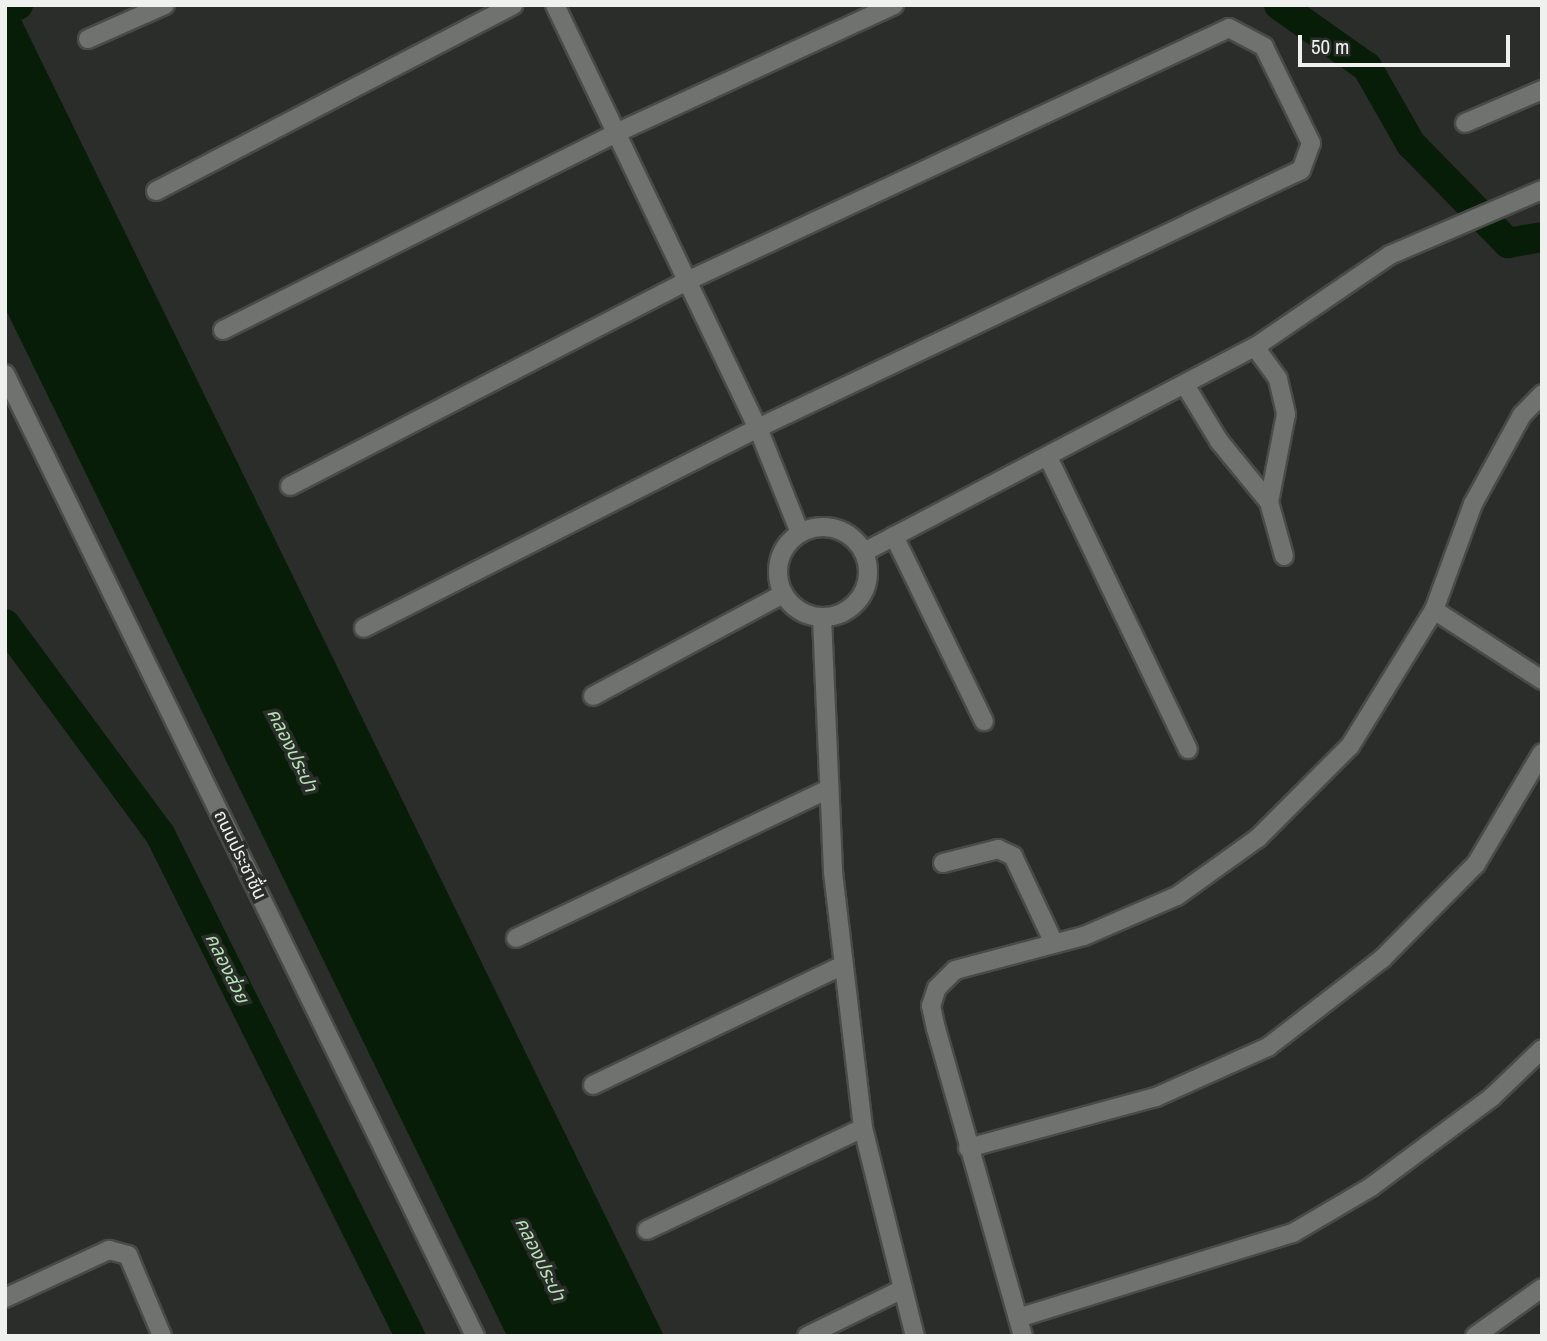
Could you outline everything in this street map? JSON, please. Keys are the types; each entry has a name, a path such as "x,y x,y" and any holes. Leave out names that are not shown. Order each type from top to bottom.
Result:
{"street":[{"path":"88,39 165,5"},
{"path":"156,191 513,5"},
{"path":"555,5 758,428 800,533"},
{"path":"223,330 616,133 894,5"},
{"path":"290,486 687,281 1229,28 1264,47 1311,143 1301,170 758,428 363,628"},
{"path":"1465,123 1542,90"},
{"path":"864,552 1255,347 1390,254 1542,190"},
{"path":"1255,347 1278,379 1286,414 1269,502"},
{"name":"ถนนประชาชื่น","path":"5,374 475,1336"},
{"path":"1185,385 1231,459 1269,502 1284,555"},
{"path":"1023,1336 968,1148 931,1006 937,988 955,970 1055,943 1177,896 1258,838 1350,746 1434,610 1473,504 1522,415 1542,394"},
{"path":"1048,457 1188,749"},
{"path":"824,527 848,533 864,552 868,582 862,596 838,615 822,618 799,611 783,594 779,560 800,533 824,527"},
{"path":"894,536 984,721"},
{"path":"593,696 783,594"},
{"path":"1434,610 1542,680"},
{"path":"822,618 827,790 843,965 863,1128 915,1336"},
{"path":"968,1148 1156,1097 1268,1047 1382,959 1476,864 1542,752"},
{"path":"516,939 827,790"},
{"path":"943,863 998,849 1013,856 1055,943"},
{"path":"593,1085 843,965"},
{"path":"1018,1318 1293,1233 1371,1187 1492,1097 1542,1049"},
{"path":"647,1230 863,1128"},
{"path":"5,1298 109,1250 128,1255 162,1336"},
{"path":"1475,1336 1542,1288"},
{"path":"807,1336 903,1289"}],"water":[{"name":"คลองประปา","path":"5,5 14,5 664,1336 507,1336 5,308"}],"waterway":[{"path":"5,10 18,5"},
{"path":"1279,5 1367,67 1411,144 1508,243 1542,237"},
{"name":"คลองส่วย","path":"5,624 160,834 410,1336"}]}
